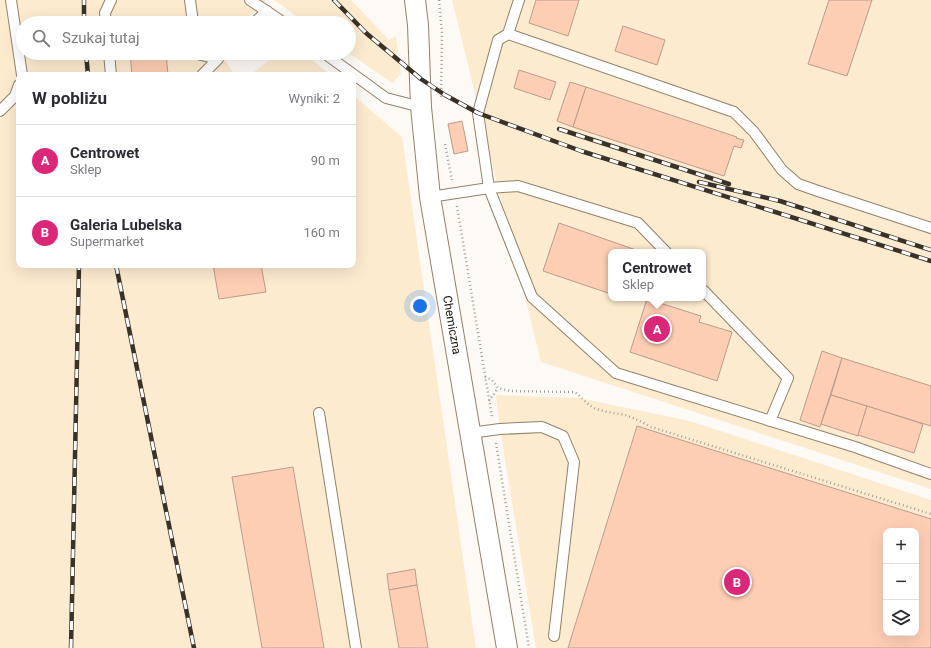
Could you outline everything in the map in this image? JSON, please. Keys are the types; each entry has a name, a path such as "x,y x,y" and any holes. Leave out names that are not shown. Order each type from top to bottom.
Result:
{"street":[{"name":"Chemiczna","path":"415,0 418,25 421,107 430,197 507,648"}],"lane":[{"path":"11,0 16,34"},
{"path":"105,16 105,13 111,0"},
{"path":"190,0 192,16"},
{"path":"250,0 274,16"},
{"path":"519,0 508,34 498,40 478,113 489,188 532,297 616,374 855,447 931,474"},
{"path":"262,16 267,11"},
{"path":"508,34 734,112 754,132 782,170 798,184 931,228"},
{"path":"20,60 22,72"},
{"path":"110,60 112,72"},
{"path":"205,72 217,60"},
{"path":"334,60 350,72"},
{"path":"356,76 386,98 421,107"},
{"path":"0,111 16,93"},
{"path":"430,197 489,188 518,186 638,223 663,249"},
{"path":"706,293 788,378 770,421"},
{"path":"319,413 356,648"},
{"path":"470,433 500,429 542,428 563,436 574,462 554,636"}],"path":[{"path":"439,0 442,33 441,100"},
{"path":"444,139 454,193"},
{"path":"485,376 492,380 498,388 510,390 575,392 585,402 604,412 635,418 651,427 931,514"},
{"path":"489,401 498,388"}],"shaded area":[{"path":"0,0 266,0 250,16 16,16 16,60 225,60 233,72 16,72 16,268 356,268 356,98 402,137 476,648 0,648"},
{"path":"274,0 351,0 389,40 396,36 401,74 392,83 356,58 356,16 296,16"},
{"path":"452,0 931,0 931,489 541,362"},
{"path":"270,60 312,60 326,72 254,72"},
{"path":"496,395 579,398 690,421 931,500 931,648 536,648 500,429"}],"building":[{"path":"536,0 579,0 568,36 529,23"},
{"path":"829,0 872,0 847,76 808,64"},
{"path":"623,26 665,40 657,65 615,51"},
{"path":"131,60 167,60 168,72 132,72"},
{"path":"519,70 556,82 550,100 514,88"},
{"path":"570,82 586,87 573,127 557,121"},
{"path":"586,87 744,140 741,148 734,146 724,176 573,127"},
{"path":"462,121 468,151 454,154 448,124"},
{"path":"559,223 633,249 608,249 608,293 543,271"},
{"path":"214,268 262,268 266,292 219,299"},
{"path":"646,301 653,301 701,316 699,322 732,332 717,381 630,352"},
{"path":"822,351 842,358 820,427 800,420"},
{"path":"842,358 931,386 931,426 831,395"},
{"path":"831,395 867,406 858,436 821,424"},
{"path":"867,406 923,424 914,453 858,435"},
{"path":"637,426 931,519 931,648 568,648"},
{"path":"293,467 324,648 262,648 232,477"},
{"path":"415,569 417,585 389,590 387,574"},
{"path":"417,585 428,648 399,648 389,590"}],"railway":[{"path":"84,0 84,16"},
{"path":"334,0 350,16"},
{"path":"356,23 366,33 421,79 445,95 478,113 581,151 931,261"},
{"path":"87,60 88,72"},
{"path":"559,129 729,184"},
{"path":"699,182 780,201 931,250"},
{"path":"71,648 79,268"},
{"path":"117,268 194,648"}],"place":[{"name":"Centrowet","path":"657,329"},
{"name":"Galeria Lubelska","path":"737,582"}]}
